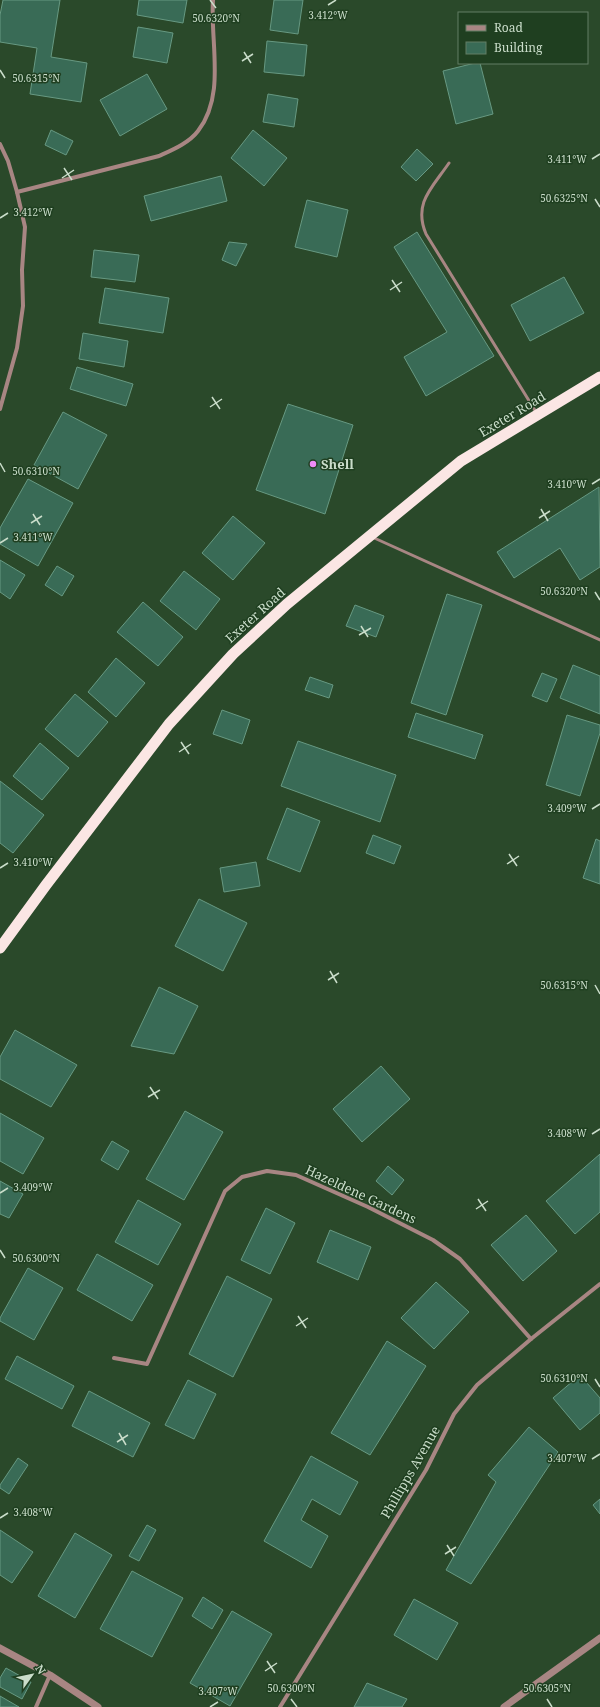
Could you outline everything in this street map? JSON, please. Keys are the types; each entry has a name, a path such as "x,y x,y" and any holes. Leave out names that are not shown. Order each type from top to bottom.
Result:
{"highway":[{"name":"Exeter Road","path":"0,948 46,885 169,724 233,654 287,604 461,461 600,377"}],"street":[{"path":"18,192 159,156 178,148 197,132 208,114 215,88 212,22 213,0"},
{"path":"0,144 8,160 18,192 25,227 22,270 22,306 17,348 0,409"},
{"name":"Hazeldene Gardens","path":"114,1358 147,1364 225,1191 242,1177 267,1171 296,1175 368,1207 433,1240 460,1259 531,1339"},
{"name":"Phillipps Avenue","path":"280,1707 426,1470 454,1414 477,1385 531,1339 600,1284"},
{"path":"504,1707 600,1638"},
{"path":"0,1648 50,1675 98,1707"},
{"path":"36,1707 50,1675"}],"lane":[{"path":"449,162 422,205 422,223 426,234 537,414"},
{"path":"369,536 600,640"}],"building":[{"path":"3,0 60,0 51,57 87,63 81,102 30,94 37,48 0,42 0,15"},
{"path":"139,0 187,0 183,23 137,15"},
{"path":"274,0 303,0 298,34 270,30"},
{"path":"138,27 173,33 167,63 133,57"},
{"path":"267,41 307,45 304,76 264,72"},
{"path":"471,64 480,64 493,114 456,124 443,71"},
{"path":"147,74 167,109 120,136 100,100"},
{"path":"268,94 298,99 294,127 263,122"},
{"path":"51,130 73,141 66,155 45,145"},
{"path":"253,130 287,158 264,186 231,158"},
{"path":"417,149 433,164 416,181 401,167"},
{"path":"221,176 227,201 151,221 144,196"},
{"path":"307,200 348,210 337,257 295,247"},
{"path":"417,232 494,356 426,396 404,357 447,332 394,247"},
{"path":"229,242 247,244 236,266 222,260"},
{"path":"94,250 139,255 135,282 91,277"},
{"path":"564,277 584,313 530,341 511,305"},
{"path":"105,288 169,298 163,333 99,323"},
{"path":"83,333 128,341 124,367 79,359"},
{"path":"77,367 133,384 126,406 70,389"},
{"path":"288,404 353,425 325,514 256,490"},
{"path":"63,412 107,435 78,489 34,465"},
{"path":"28,479 73,503 38,566 0,544 0,528"},
{"path":"599,487 600,567 580,580 560,548 514,578 497,552"},
{"path":"233,516 265,543 233,580 202,553"},
{"path":"0,560 25,575 10,599 0,592"},
{"path":"57,566 74,576 62,596 45,585"},
{"path":"184,571 220,599 196,630 160,601"},
{"path":"447,594 482,605 446,715 411,703"},
{"path":"143,602 183,637 158,666 117,632"},
{"path":"355,605 384,616 376,637 346,626"},
{"path":"116,658 145,683 116,717 88,692"},
{"path":"573,665 600,676 600,714 560,698"},
{"path":"542,673 557,679 547,702 532,696"},
{"path":"310,677 333,685 329,698 305,690"},
{"path":"75,694 108,722 78,757 45,729"},
{"path":"222,710 250,720 242,744 213,734"},
{"path":"416,713 483,735 475,759 408,737"},
{"path":"567,715 600,725 600,733 580,796 546,785"},
{"path":"298,741 396,775 380,822 281,786"},
{"path":"40,743 69,768 42,800 13,776"},
{"path":"0,781 44,815 13,853 0,843"},
{"path":"287,808 320,821 300,872 267,859"},
{"path":"373,835 401,846 394,864 366,853"},
{"path":"596,839 600,841 600,884 583,878"},
{"path":"256,862 260,886 224,892 220,868"},
{"path":"199,899 247,923 223,971 175,946"},
{"path":"159,987 198,1006 174,1054 131,1046"},
{"path":"15,1030 77,1065 51,1107 0,1079 0,1057"},
{"path":"381,1066 410,1099 362,1142 333,1109"},
{"path":"185,1111 223,1132 184,1200 146,1179"},
{"path":"0,1113 44,1138 23,1174 0,1161"},
{"path":"112,1141 129,1151 118,1170 101,1160"},
{"path":"600,1154 600,1212 575,1234 546,1201"},
{"path":"388,1166 404,1180 392,1195 376,1181"},
{"path":"0,1181 23,1194 9,1218 0,1214"},
{"path":"138,1200 181,1224 158,1265 115,1242"},
{"path":"266,1208 295,1223 270,1274 241,1260"},
{"path":"526,1215 557,1251 523,1281 491,1245"},
{"path":"330,1230 371,1247 358,1280 317,1262"},
{"path":"97,1254 153,1285 132,1321 77,1290"},
{"path":"28,1268 63,1288 34,1340 0,1321 0,1318"},
{"path":"227,1276 272,1299 233,1377 189,1354"},
{"path":"436,1282 469,1312 434,1349 401,1318"},
{"path":"387,1341 426,1366 370,1455 331,1433"},
{"path":"17,1356 74,1386 62,1409 5,1379"},
{"path":"580,1375 600,1398 600,1413 580,1430 553,1398"},
{"path":"188,1380 216,1394 194,1439 165,1425"},
{"path":"89,1391 150,1423 133,1457 72,1426"},
{"path":"529,1427 558,1452 471,1584 446,1570 496,1482 488,1475"},
{"path":"311,1456 358,1482 340,1515 312,1499 301,1520 328,1536 311,1568 264,1541"},
{"path":"18,1458 28,1465 9,1494 0,1488 0,1485"},
{"path":"600,1499 600,1514 593,1505"},
{"path":"147,1525 156,1530 139,1561 129,1556"},
{"path":"0,1530 33,1552 12,1583 0,1575"},
{"path":"75,1533 112,1555 75,1618 38,1596"},
{"path":"132,1571 183,1598 152,1657 100,1629"},
{"path":"203,1597 223,1610 212,1629 192,1616"},
{"path":"414,1599 458,1623 437,1660 394,1635"},
{"path":"232,1611 272,1634 230,1706 190,1683"},
{"path":"6,1668 31,1682 22,1699 0,1687 0,1678"},
{"path":"367,1683 407,1699 402,1707 354,1707"},
{"path":"0,1696 19,1707 0,1707"}],"place":[{"name":"Shell","path":"313,464"}]}
